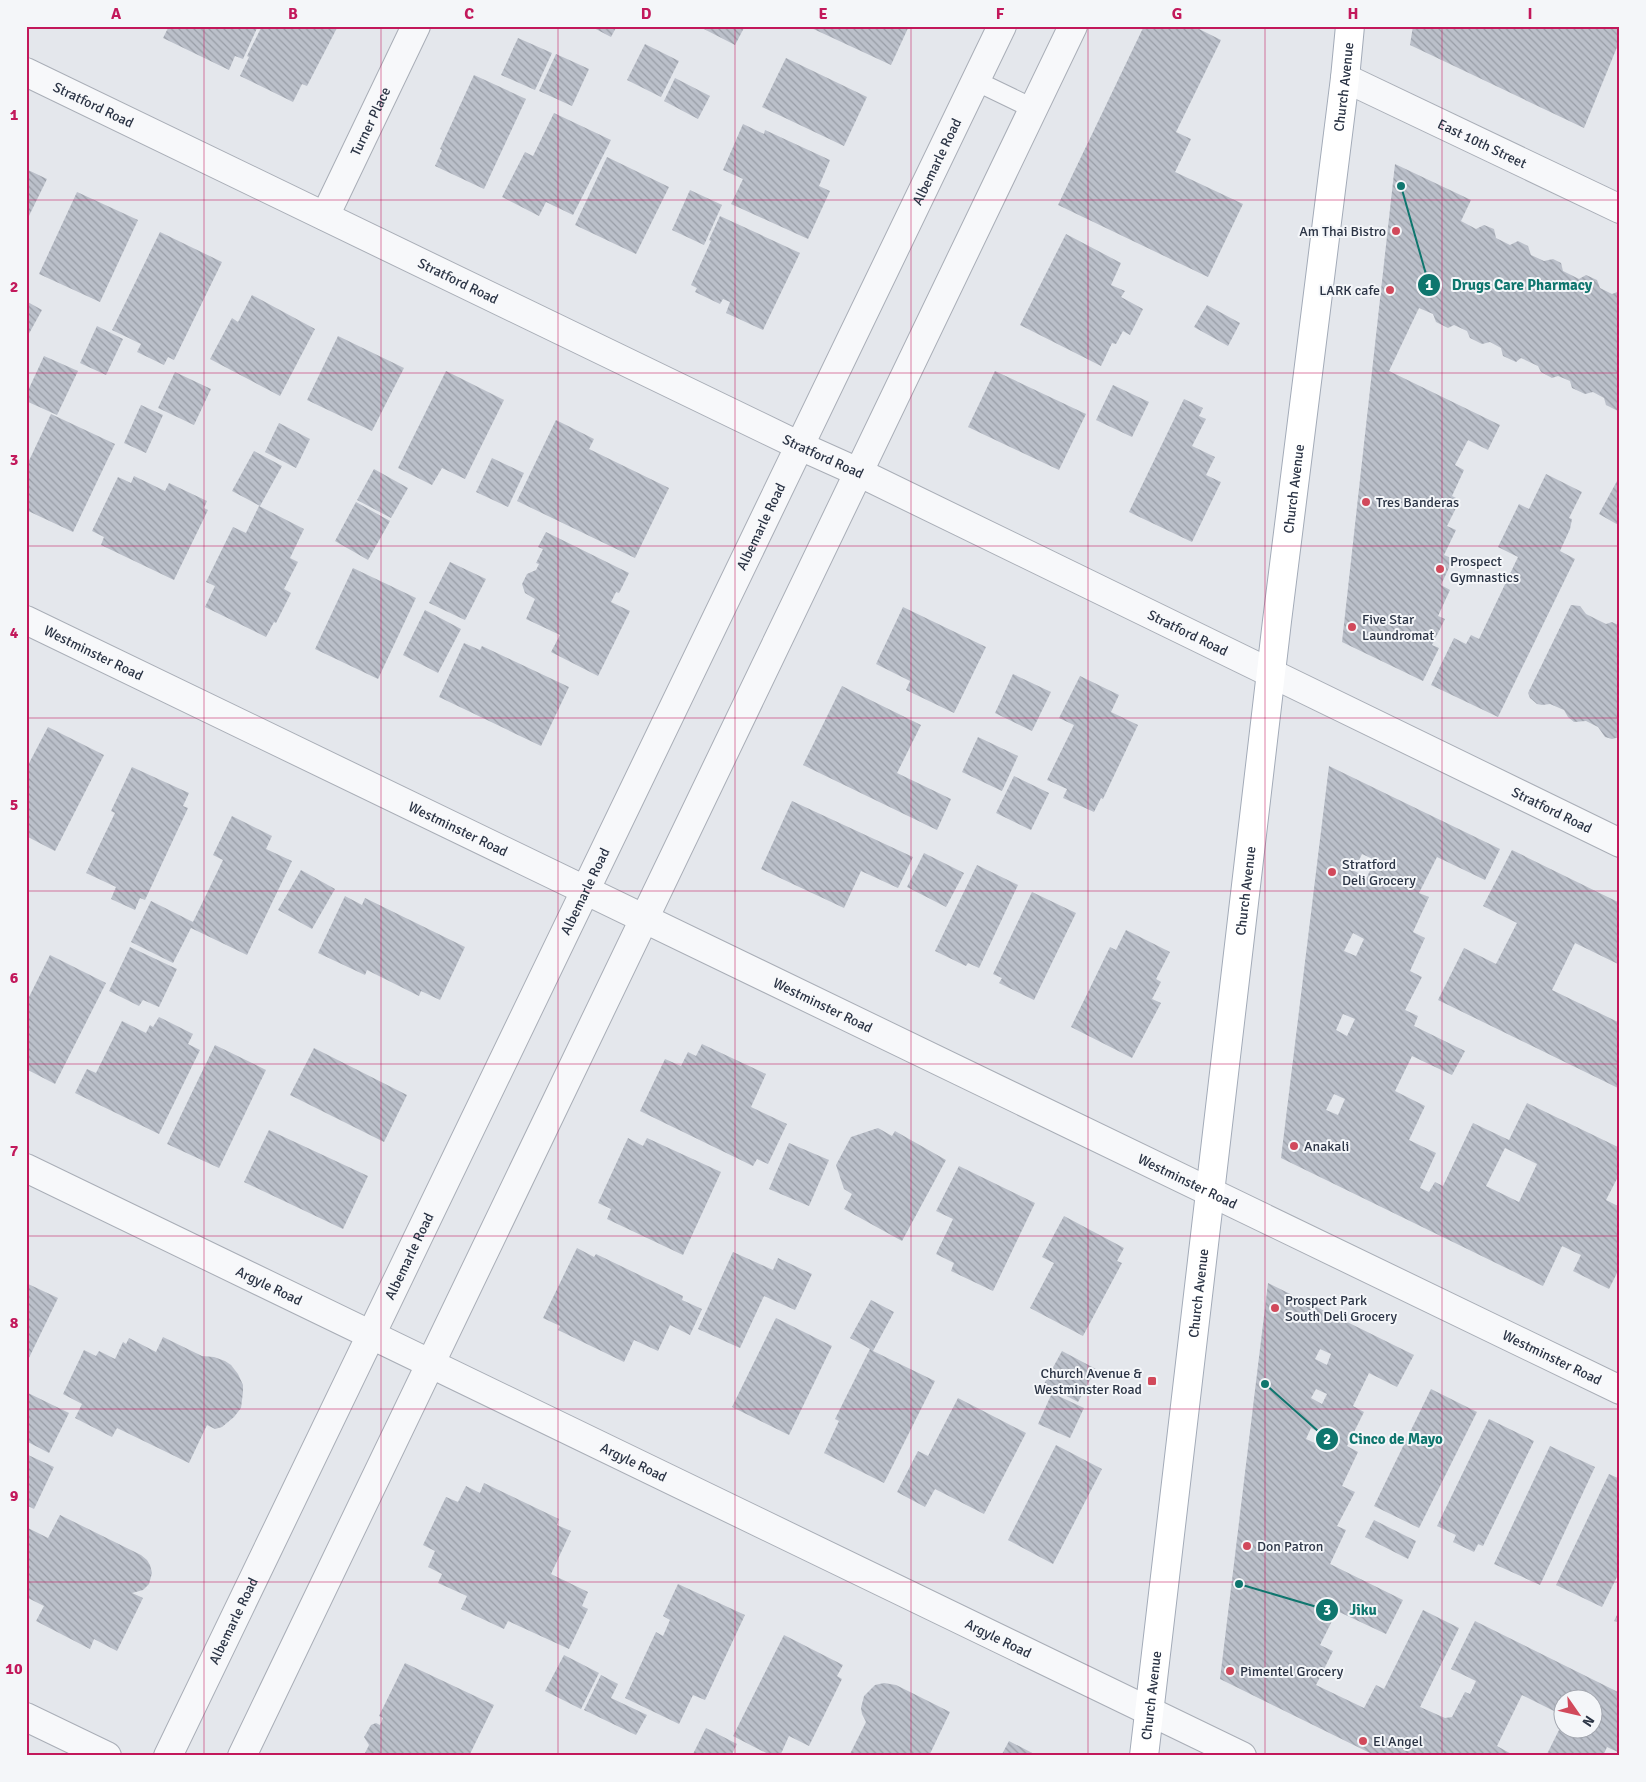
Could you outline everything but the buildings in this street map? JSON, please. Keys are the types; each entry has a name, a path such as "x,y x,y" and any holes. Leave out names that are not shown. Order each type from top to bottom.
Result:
{"main road":[{"name":"Church Avenue","path":"1144,1756 1350,26"}],"street":[{"name":"Turner Place","path":"325,216 416,26"},
{"name":"Albemarle Road","path":"168,1756 1002,26"},
{"path":"242,1756 1072,26"},
{"name":"Stratford Road","path":"26,72 800,446 858,472 1620,843"},
{"name":"East 10th Street","path":"1345,78 1620,209"},
{"name":"Westminster Road","path":"26,620 1620,1390"},
{"name":"Argyle Road","path":"26,1168 1242,1756"},
{"path":"26,1717 106,1756"}],"lane":[{"path":"976,81 1032,108"}],"place":[{"name":"Drugs Care Pharmacy","path":"1401,186"},
{"name":"Am Thai Bistro","path":"1396,231"},
{"name":"LARK cafe","path":"1390,290"},
{"name":"Tres Banderas","path":"1366,502"},
{"name":"Prospect Gymnastics","path":"1440,569"},
{"name":"Five Star Laundromat","path":"1352,627"},
{"name":"Stratford Deli Grocery","path":"1332,872"},
{"name":"Anakali","path":"1294,1146"},
{"name":"Prospect Park South Deli Grocery","path":"1275,1308"},
{"name":"Church Avenue & Westminster Road","path":"1152,1381"},
{"name":"Cinco de Mayo","path":"1265,1384"},
{"name":"Don Patron","path":"1247,1546"},
{"name":"Jiku","path":"1239,1584"},
{"name":"Pimentel Grocery","path":"1230,1671"},
{"name":"El Angel","path":"1363,1741"}]}
